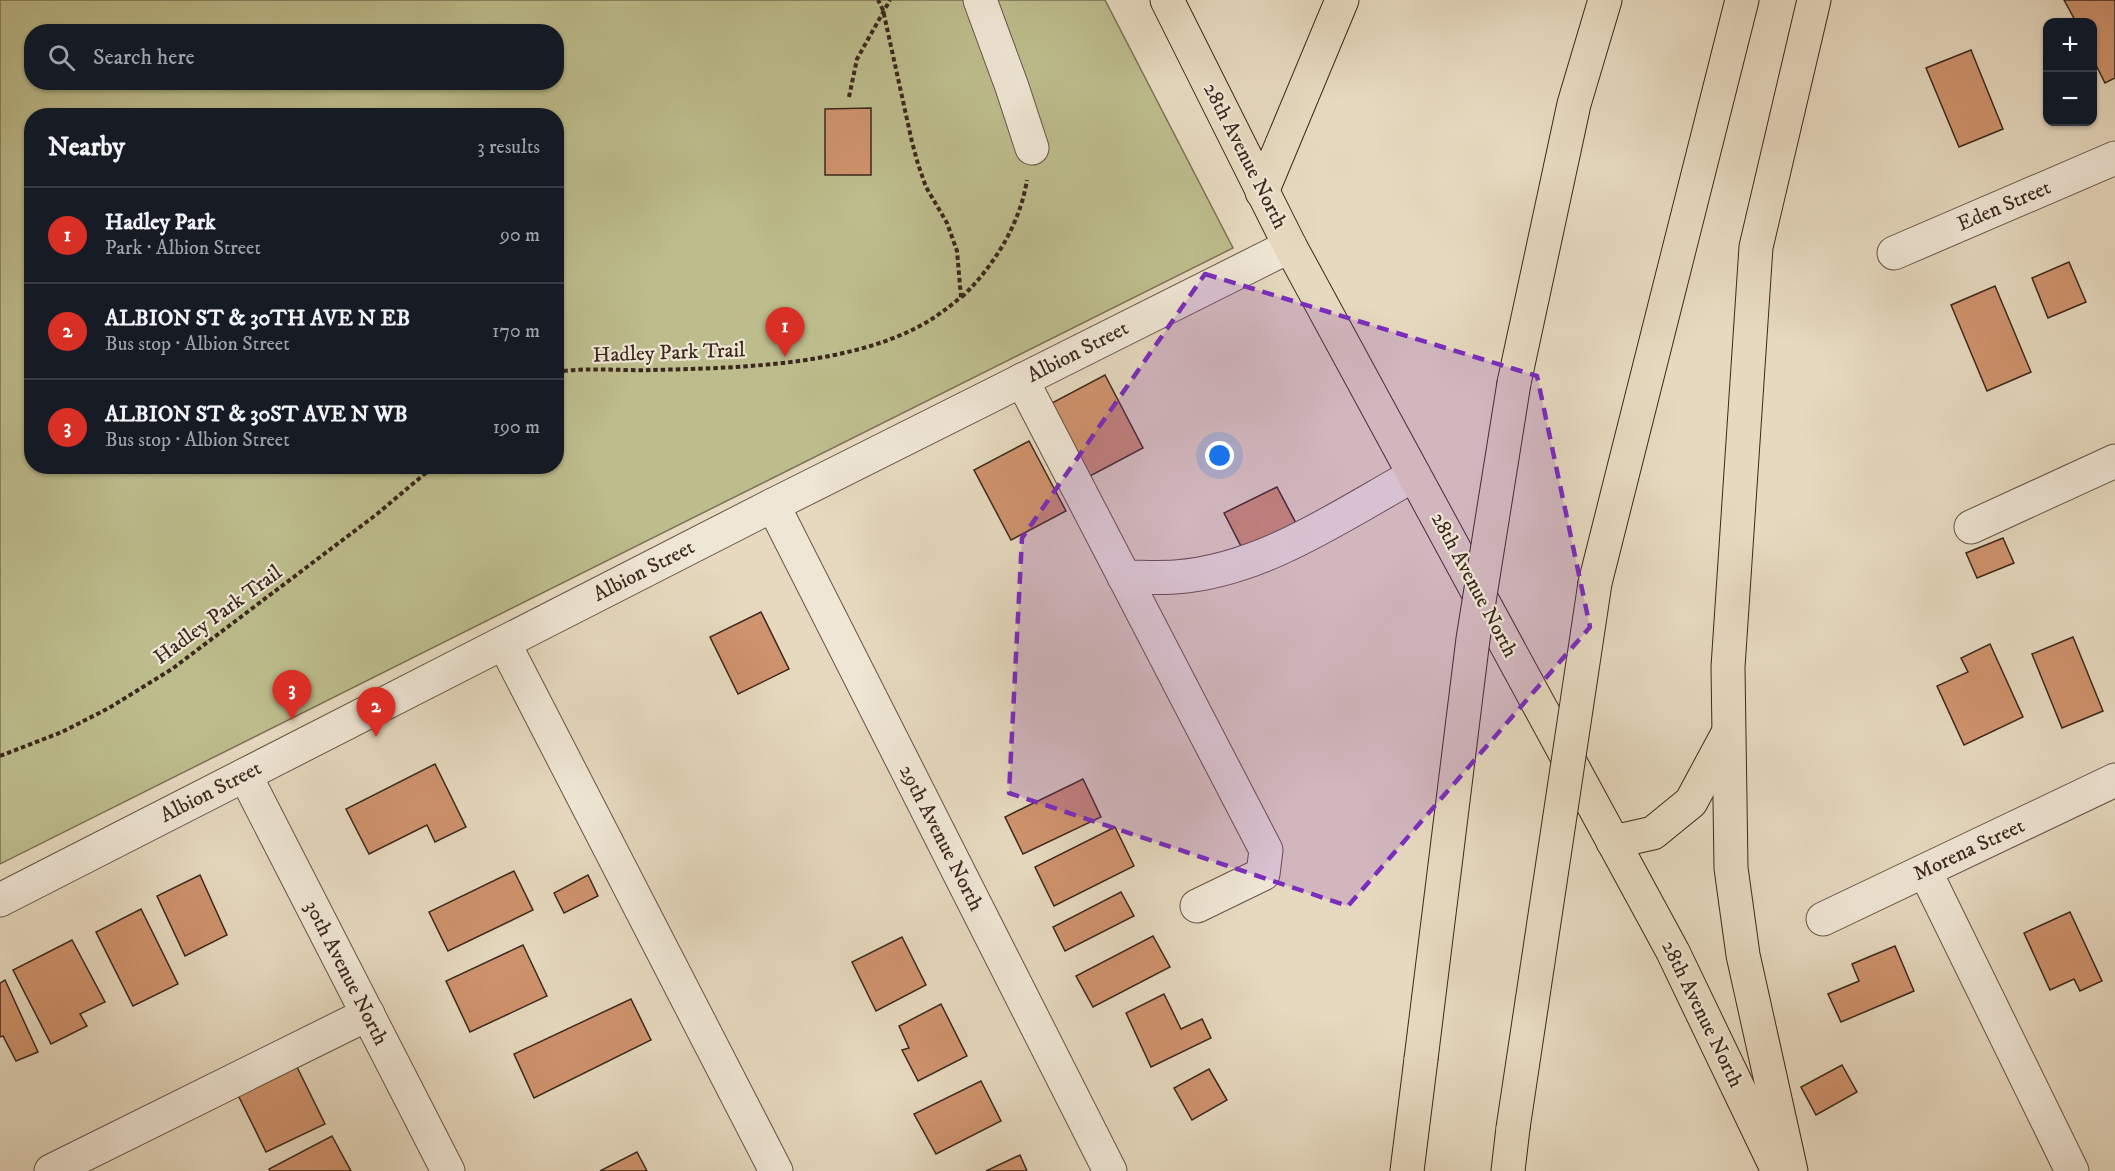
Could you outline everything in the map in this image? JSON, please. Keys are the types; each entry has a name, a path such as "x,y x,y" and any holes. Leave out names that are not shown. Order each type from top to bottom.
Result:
{"main road":[{"name":"28th Avenue North","path":"1167,0 1290,246 1673,952 1778,1171"},
{"path":"1262,192 1342,0"},
{"path":"1407,1171 1473,639 1514,383 1574,104 1605,0"},
{"path":"1508,1171 1595,583 1742,0"},
{"path":"1791,1171 1743,955 1731,868 1728,667 1756,247 1814,0"},
{"path":"1613,842 1653,833 1691,802 1729,731"}],"street":[{"path":"980,0 1032,148"},
{"name":"Eden Street","path":"1893,253 2115,158"},
{"name":"Albion Street","path":"0,900 773,505 1290,246"},
{"path":"1022,380 1266,850 1263,874 1197,906"},
{"path":"1971,527 2115,461"},
{"path":"1124,577 1175,577 1217,570 1268,554 1414,475"},
{"name":"29th Avenue North","path":"773,505 1110,1171"},
{"path":"504,643 776,1171"},
{"name":"30th Avenue North","path":"245,775 448,1171"},
{"name":"Morena Street","path":"1823,919 2115,780"},
{"path":"1925,871 2072,1171"},
{"path":"51,1171 102,1160 368,1014"}],"path":[{"path":"878,0 883,10 918,164 926,187 946,223 957,251 961,297"},
{"path":"849,97 857,59 890,0"},
{"name":"Hadley Park Trail","path":"564,372 750,366 802,360 840,353 890,339 916,328 961,297 984,272 1004,242 1020,209 1032,148"},
{"name":"Hadley Park Trail","path":"0,756 62,732 109,708 172,669 378,514 425,474"}],"highlighted area":[{"path":"1205,274 1537,376 1590,627 1348,906 1009,793 1022,538"}],"shaded area":[{"path":"0,0 1105,0 1233,248 0,864"}],"building":[{"path":"2064,0 2115,0 2115,78 2105,83 2097,67 2097,18 2074,18"},
{"path":"1971,50 2003,129 1959,147 1926,68"},
{"path":"871,108 871,175 825,175 825,109"},
{"path":"2069,262 2086,302 2048,318 2032,278"},
{"path":"1995,286 2031,372 1987,391 1951,305"},
{"path":"1105,375 1143,448 1090,476 1052,403"},
{"path":"1029,441 1066,511 1011,540 974,470"},
{"path":"1277,487 1297,525 1244,552 1224,513"},
{"path":"2003,538 2014,563 1977,578 1966,553"},
{"path":"761,612 789,669 738,694 710,637"},
{"path":"2073,637 2103,711 2062,728 2032,654"},
{"path":"1990,644 2023,717 1964,745 1937,686 1968,672 1961,658"},
{"path":"435,764 466,827 435,842 427,825 369,854 346,809"},
{"path":"1083,779 1101,817 1023,854 1005,817"},
{"path":"1115,827 1134,866 1054,906 1035,867"},
{"path":"514,871 533,910 448,951 429,912"},
{"path":"200,875 227,935 185,956 157,896"},
{"path":"588,875 598,896 564,913 554,893"},
{"path":"1121,892 1134,916 1065,951 1053,927"},
{"path":"141,909 178,984 133,1006 96,932"},
{"path":"2070,912 2102,981 2080,991 2074,979 2050,990 2024,933"},
{"path":"1153,936 1170,967 1093,1007 1076,976"},
{"path":"902,937 926,985 876,1011 852,962"},
{"path":"72,940 105,1002 80,1014 87,1026 51,1044 13,970"},
{"path":"523,945 547,996 470,1032 446,981"},
{"path":"1895,946 1914,991 1841,1022 1828,994 1859,981 1852,964"},
{"path":"5,980 38,1052 16,1061 3,1036 0,1037 0,983"},
{"path":"1164,994 1181,1029 1202,1019 1211,1038 1151,1067 1126,1013"},
{"path":"631,999 651,1040 534,1098 514,1054"},
{"path":"941,1004 967,1056 918,1081 902,1050 909,1048 899,1026"},
{"path":"1842,1065 1857,1092 1816,1115 1801,1087"},
{"path":"297,1067 325,1124 266,1152 238,1095"},
{"path":"1209,1069 1227,1100 1192,1120 1174,1088"},
{"path":"981,1081 1001,1121 936,1154 914,1114"},
{"path":"332,1136 351,1171 270,1171 269,1169"},
{"path":"637,1152 647,1171 600,1171"},
{"path":"1020,1155 1027,1171 986,1171"}],"place":[{"name":"Hadley Park","path":"785,357"},
{"name":"ALBION ST & 30ST AVE N WB","path":"292,720"},
{"name":"ALBION ST & 30TH AVE N EB","path":"376,737"}]}
